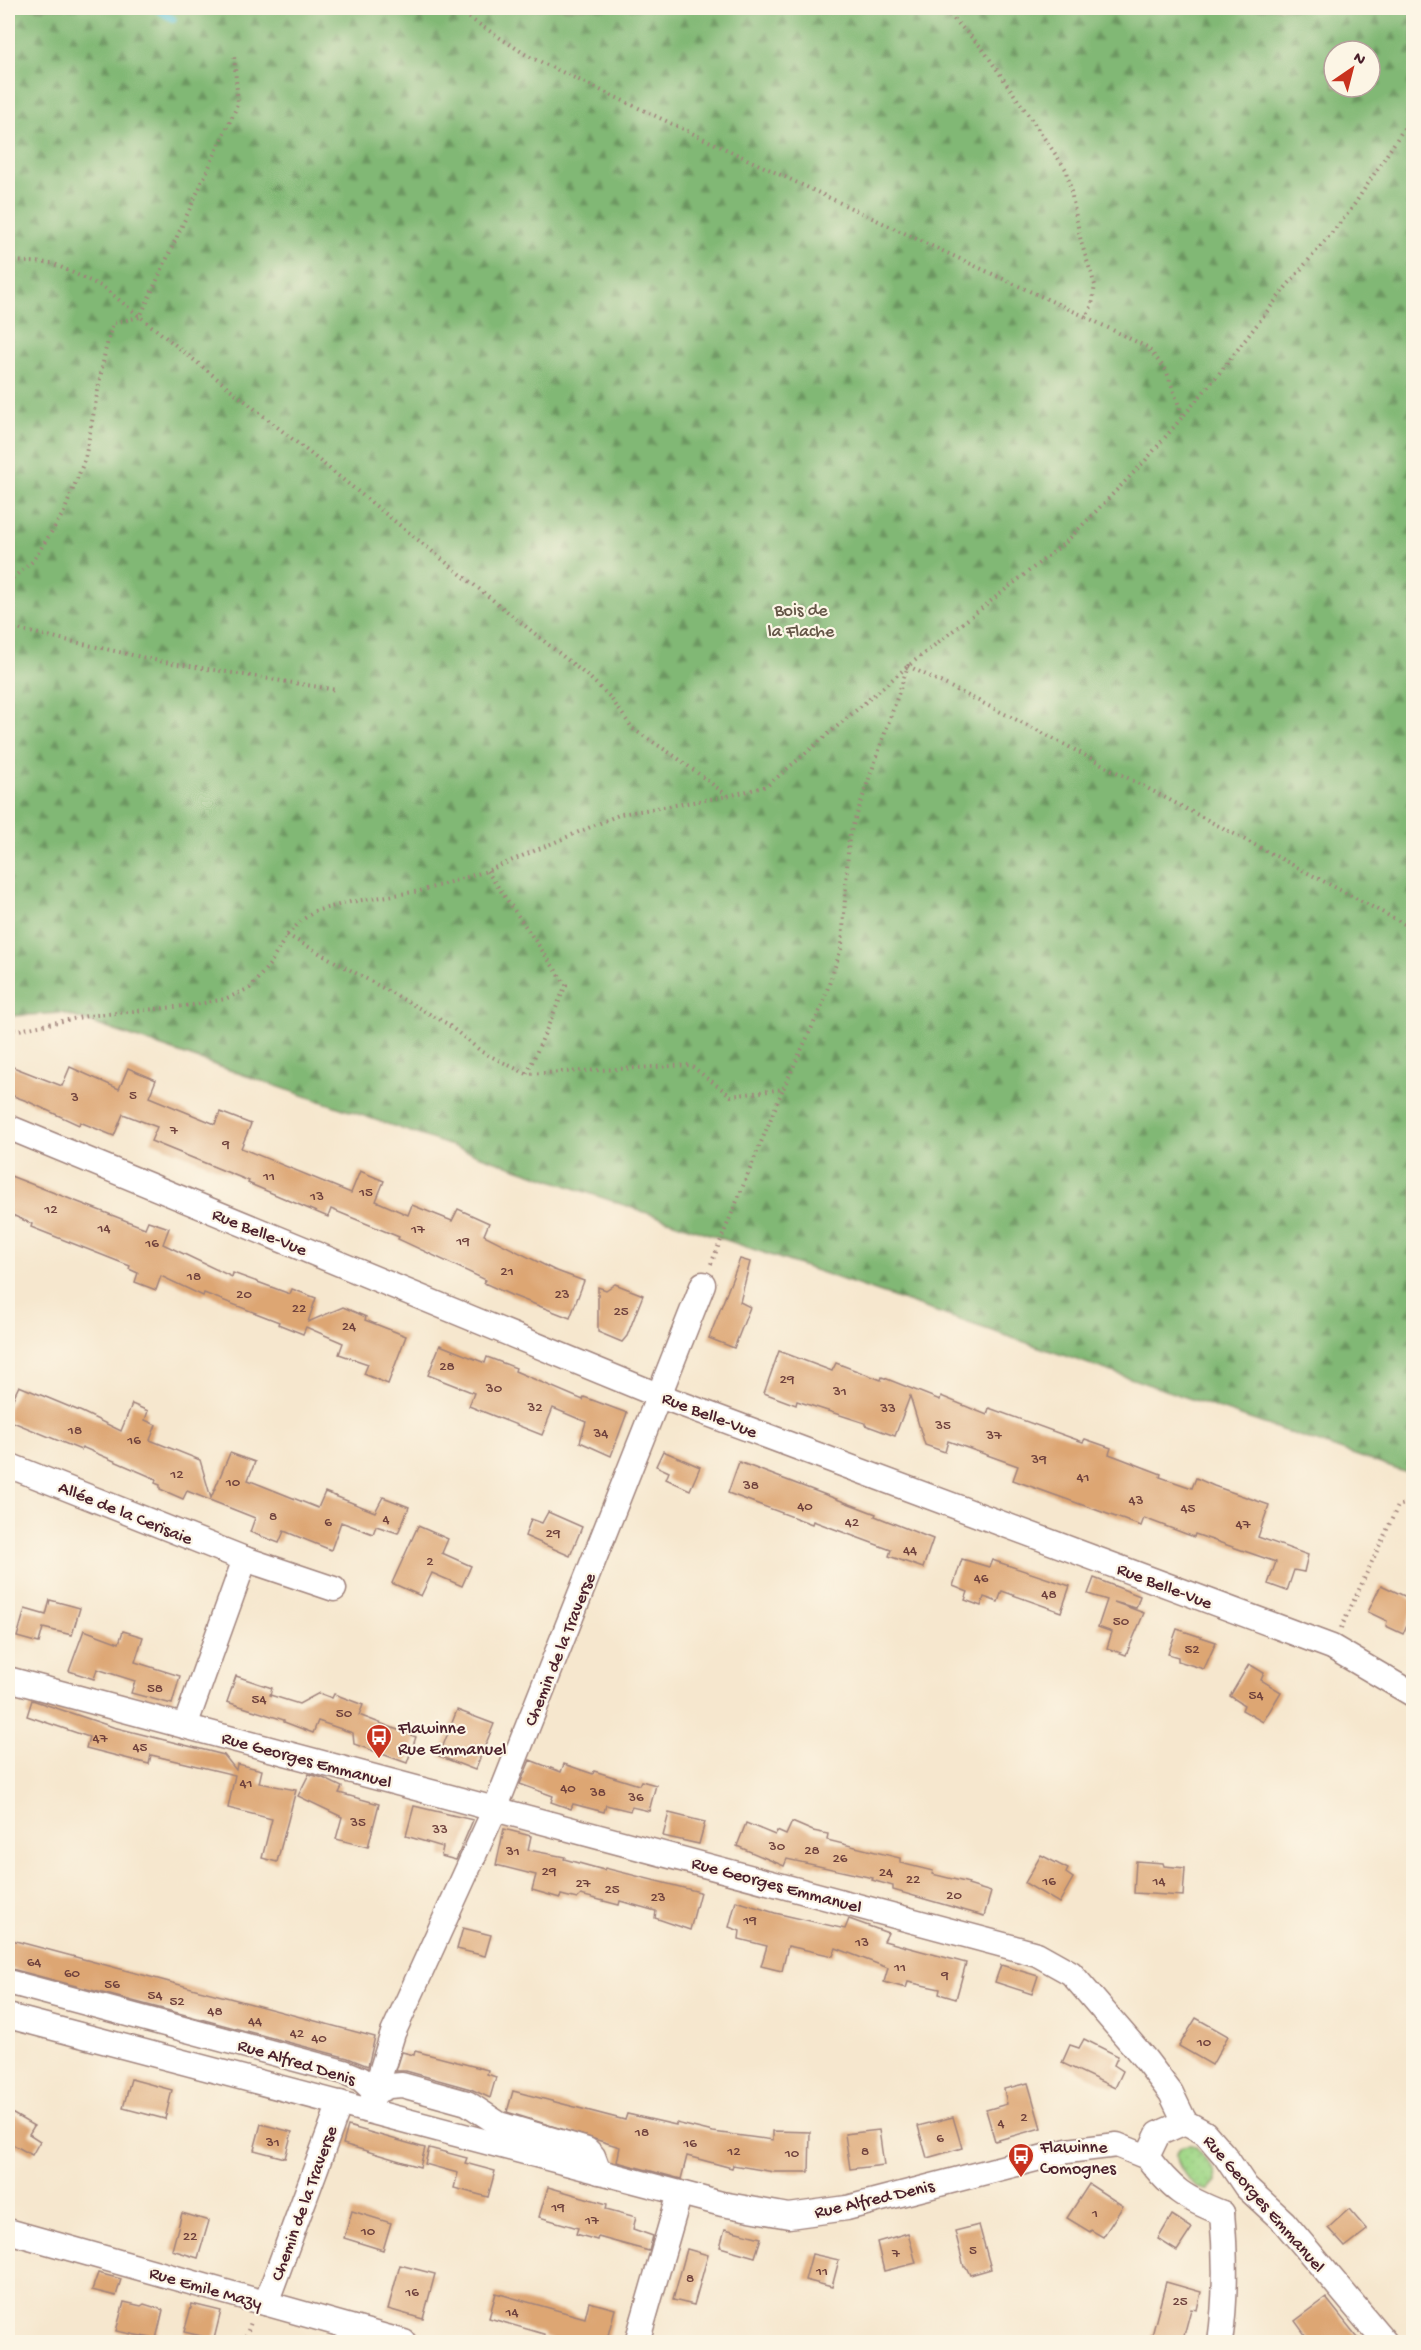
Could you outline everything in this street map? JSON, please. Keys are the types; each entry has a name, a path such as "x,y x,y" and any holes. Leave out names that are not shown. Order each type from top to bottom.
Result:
{"street":[{"name":"Rue Belle-Vue","path":"8,1127 660,1396 1332,1647 1413,1695"},
{"name":"Chemin de la Traverse","path":"372,2101 393,2033 495,1809 703,1284"},
{"name":"Allée de la Cerisaie","path":"8,1465 245,1558 334,1589"},
{"path":"185,1726 245,1558"},
{"name":"Rue Georges Emmanuel","path":"8,1679 1037,1953 1071,1973 1145,2059 1171,2093 1185,2122 1205,2133 1225,2156 1246,2187 1284,2222 1385,2343"},
{"name":"Rue Alfred Denis","path":"8,1983 344,2072 362,2079 372,2101"},
{"name":"Rue Alfred Denis","path":"8,2016 340,2103 372,2101 599,2172 722,2204 789,2216 847,2208 1067,2151 1117,2145 1147,2157"},
{"name":"Rue Alfred Denis","path":"372,2101 389,2086 402,2085 467,2103 499,2124 587,2150 593,2156 599,2172"},
{"name":"Chemin de la Traverse","path":"266,2303 340,2103"},
{"path":"1185,2122 1158,2134 1147,2157 1165,2181 1189,2199 1222,2213"},
{"path":"1222,2213 1239,2203 1246,2187"},
{"path":"637,2343 680,2193"},
{"path":"1220,2343 1223,2323 1225,2248 1222,2213"},
{"name":"Rue Emile Mazy","path":"8,2231 404,2343"}],"path":[{"path":"454,8 528,56 1147,347 1166,370 1183,417"},
{"path":"943,8 982,48 1067,171 1081,242 1095,285 1092,305 1086,317"},
{"path":"140,317 238,105 234,55"},
{"path":"8,1029 19,1030 87,1016 194,1005 225,999 250,988 270,964 287,935 315,911 350,902 420,891 487,871 621,814 728,796 767,786 908,666 1066,542 1145,461 1218,375 1286,287 1350,211 1413,112"},
{"path":"8,261 52,263 103,287 590,678 609,697 633,729 676,757 728,796"},
{"path":"8,582 33,561 64,512 85,459 105,352 113,323 140,317"},
{"path":"8,627 159,661 337,690"},
{"path":"908,666 1035,729 1413,929"},
{"path":"703,1284 783,1089 821,1008 842,946 849,837 908,666"},
{"path":"487,871 566,984 527,1074"},
{"path":"287,935 446,1023 482,1052 527,1074 690,1065 731,1096 783,1089"},
{"path":"1332,1647 1398,1506 1413,1501"}],"green space":[{"name":"Bois de la Flache","path":"8,8 1413,8 1413,1475 63,1013 8,1016"},
{"path":"1192,2145 1215,2172 1216,2181 1208,2190 1193,2184 1177,2159 1178,2151 1182,2146"}],"building":[{"path":"8,1065 62,1086 70,1067 119,1089 128,1068 156,1080 149,1097 215,1124 220,1112 251,1124 241,1148 351,1193 360,1171 384,1181 376,1201 408,1215 412,1205 452,1221 458,1209 489,1223 484,1235 554,1270 584,1281 570,1318 484,1283 486,1280 398,1239 399,1237 331,1209 328,1217 248,1183 249,1181 151,1141 157,1127 123,1114 114,1136 80,1122 79,1125 8,1094"},
{"path":"8,1175 145,1228 148,1221 169,1228 163,1244 232,1277 233,1273 290,1294 292,1289 316,1298 308,1322 343,1307 366,1317 365,1320 406,1336 388,1384 364,1374 368,1364 339,1354 343,1343 306,1327 303,1334 278,1324 279,1322 204,1293 203,1296 161,1276 156,1290 135,1282 138,1273 129,1269 130,1266 31,1227 32,1224 8,1213"},
{"path":"740,1259 750,1262 740,1302 750,1307 734,1348 709,1338"},
{"path":"615,1284 643,1295 627,1336 622,1342 598,1332 598,1287 606,1290"},
{"path":"440,1345 485,1363 487,1357 516,1368 515,1371 583,1400 584,1397 627,1413 611,1456 580,1442 586,1422 553,1408 542,1435 469,1406 474,1393 428,1375"},
{"path":"779,1351 832,1371 836,1363 881,1380 882,1377 940,1400 941,1396 987,1415 989,1408 1083,1442 1085,1439 1111,1448 1109,1454 1161,1474 1160,1477 1192,1488 1196,1478 1269,1505 1258,1537 1308,1555 1304,1572 1294,1570 1287,1591 1268,1584 1276,1562 1195,1534 1194,1537 1144,1518 1141,1526 1013,1480 1018,1466 948,1441 945,1452 925,1445 910,1396 895,1436 865,1425 865,1423 797,1401 796,1405 764,1393"},
{"path":"19,1386 121,1431 132,1404 148,1411 145,1420 156,1425 150,1440 200,1460 211,1498 230,1453 255,1462 248,1480 318,1508 325,1492 375,1512 383,1497 409,1507 398,1533 376,1526 373,1534 341,1522 331,1550 284,1531 279,1543 250,1532 255,1518 187,1491 183,1499 160,1489 160,1485 155,1483 156,1479 82,1447 81,1450 8,1420 8,1409"},
{"path":"663,1451 700,1467 690,1490 666,1479 669,1472 656,1466"},
{"path":"739,1462 876,1514 875,1516 933,1539 923,1568 889,1556 891,1550 728,1493"},
{"path":"548,1512 582,1527 570,1556 525,1536 531,1519 542,1523"},
{"path":"418,1526 448,1539 442,1553 471,1566 462,1586 432,1573 421,1596 392,1583"},
{"path":"962,1559 989,1567 992,1560 1070,1586 1061,1612 1002,1591 998,1602 984,1597 981,1606 965,1600 968,1592 953,1586"},
{"path":"1094,1578 1140,1596 1136,1608 1114,1602 1144,1613 1126,1655 1107,1648 1112,1632 1098,1627 1107,1600 1088,1594"},
{"path":"1381,1585 1413,1600 1413,1611 1403,1634 1386,1626 1387,1621 1368,1612"},
{"path":"50,1600 80,1608 72,1635 43,1628 39,1643 17,1637 25,1609 46,1615"},
{"path":"1177,1629 1216,1642 1204,1669 1178,1661 1178,1657 1168,1654"},
{"path":"84,1630 119,1643 123,1631 143,1637 135,1662 180,1676 172,1704 131,1693 135,1681 97,1669 94,1679 69,1671"},
{"path":"1249,1664 1264,1673 1261,1680 1281,1692 1263,1722 1242,1710 1244,1705 1230,1696"},
{"path":"236,1676 272,1688 270,1695 299,1704 319,1693 332,1698 334,1694 363,1705 359,1715 416,1737 407,1763 354,1744 353,1733 318,1721 313,1733 284,1722 284,1720 227,1702"},
{"path":"32,1700 113,1727 224,1755 236,1770 237,1764 262,1770 259,1783 296,1790 277,1862 262,1858 272,1819 228,1808 235,1775 151,1755 149,1764 86,1748 89,1737 27,1716"},
{"path":"457,1710 494,1724 475,1770 439,1756"},
{"path":"530,1760 561,1772 564,1764 593,1774 594,1771 639,1785 641,1781 656,1785 649,1811 632,1807 630,1811 606,1805 604,1812 573,1804 571,1809 551,1802 553,1796 520,1784"},
{"path":"309,1774 342,1787 339,1793 379,1804 368,1847 336,1839 342,1817 298,1796"},
{"path":"414,1806 473,1820 456,1860 441,1856 443,1847 406,1836"},
{"path":"669,1813 705,1822 699,1844 663,1836"},
{"path":"792,1822 813,1831 828,1834 827,1840 900,1858 900,1863 933,1871 932,1874 969,1883 968,1885 991,1892 984,1916 893,1890 893,1886 872,1880 873,1878 787,1859 784,1866 737,1846 746,1823 775,1835 777,1831 786,1835"},
{"path":"504,1829 531,1836 528,1850 565,1857 564,1859 604,1870 605,1868 700,1892 690,1930 655,1918 656,1911 620,1901 619,1905 581,1895 577,1899 561,1895 560,1898 532,1890 536,1875 496,1865"},
{"path":"1041,1855 1068,1869 1066,1873 1073,1878 1059,1903 1025,1883"},
{"path":"1136,1861 1163,1863 1164,1866 1185,1868 1183,1896 1134,1893"},
{"path":"736,1901 775,1913 845,1929 849,1919 888,1933 884,1941 966,1963 956,1999 939,1994 940,1989 908,1982 906,1988 884,1982 888,1968 836,1948 833,1956 788,1946 782,1971 761,1966 767,1946 739,1939 740,1931 729,1927"},
{"path":"463,1928 491,1935 485,1956 457,1949"},
{"path":"8,1939 375,2037 368,2066 348,2058 8,1968"},
{"path":"1001,1965 1038,1976 1032,1994 995,1982"},
{"path":"1196,2018 1228,2036 1212,2065 1179,2046"},
{"path":"1084,2039 1118,2056 1114,2065 1123,2071 1115,2088 1062,2063 1070,2045 1079,2048"},
{"path":"415,2051 488,2070 487,2074 496,2077 490,2098 471,2089 406,2071 396,2071 402,2052 414,2055"},
{"path":"131,2079 172,2090 165,2119 123,2108"},
{"path":"1028,2083 1041,2128 995,2141 986,2110 1007,2104 1004,2089"},
{"path":"513,2091 625,2120 627,2114 713,2132 773,2140 773,2131 810,2132 809,2172 774,2172 733,2165 732,2168 687,2156 681,2179 617,2162 620,2147 507,2112"},
{"path":"8,2111 34,2126 29,2134 40,2141 32,2155 8,2142"},
{"path":"953,2117 962,2148 927,2158 918,2126"},
{"path":"261,2124 292,2132 285,2158 254,2150"},
{"path":"348,2126 425,2148 420,2167 343,2144"},
{"path":"879,2130 884,2165 850,2169 845,2134"},
{"path":"429,2148 467,2158 465,2163 495,2171 488,2197 454,2188 458,2173 425,2164"},
{"path":"1089,2184 1123,2206 1103,2237 1067,2218"},
{"path":"548,2187 607,2204 606,2209 636,2217 633,2229 653,2236 649,2251 598,2237 597,2240 576,2234 578,2228 539,2217"},
{"path":"1349,2209 1367,2230 1345,2247 1328,2228"},
{"path":"352,2211 391,2223 383,2250 344,2238"},
{"path":"182,2213 209,2221 198,2258 172,2250"},
{"path":"1172,2215 1192,2228 1177,2251 1158,2239"},
{"path":"979,2225 991,2269 970,2275 964,2267 955,2231"},
{"path":"725,2229 761,2238 755,2257 720,2247"},
{"path":"908,2233 916,2263 884,2271 877,2242"},
{"path":"687,2249 708,2255 694,2305 673,2300"},
{"path":"812,2254 839,2260 832,2287 805,2280"},
{"path":"400,2265 435,2274 423,2319 388,2309"},
{"path":"98,2273 121,2279 116,2296 92,2290"},
{"path":"1166,2282 1201,2292 1197,2310 1191,2309 1182,2343 1150,2343"},
{"path":"496,2293 585,2318 589,2302 615,2309 606,2343 562,2343 544,2337 544,2334 489,2318"},
{"path":"1326,2298 1362,2343 1311,2343 1295,2321"},
{"path":"124,2302 141,2306 144,2304 163,2310 156,2339 116,2331"},
{"path":"192,2304 221,2311 214,2339 184,2332"}],"waterway":[{"path":"155,8 173,19"}],"place":[{"name":"Flawinne Rue Emmanuel","path":"379,1760"},
{"name":"Flawinne Comognes","path":"1021,2179"}]}
